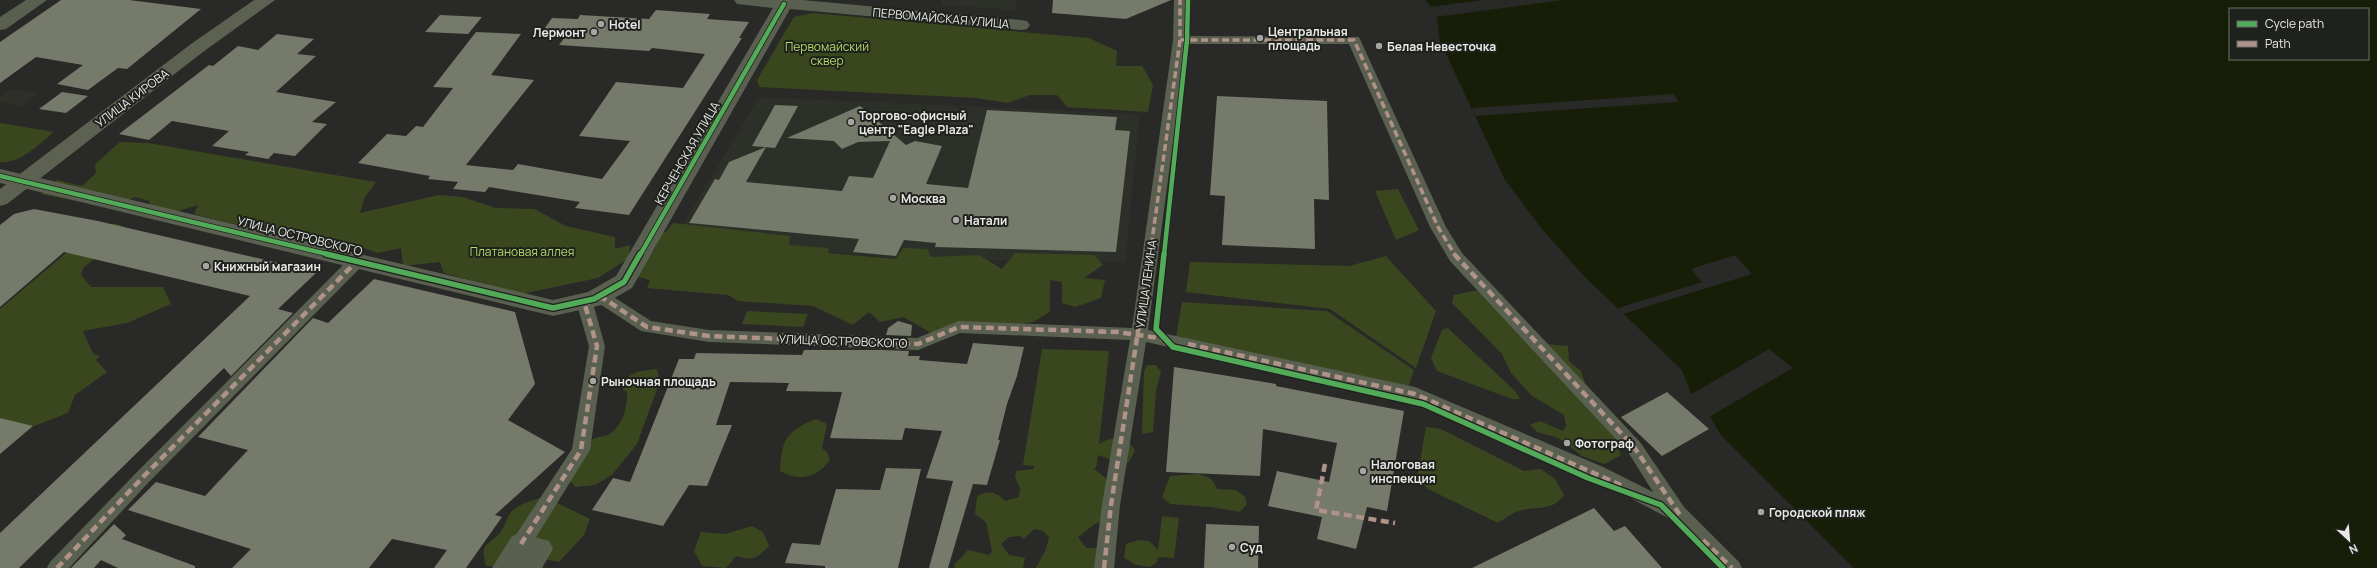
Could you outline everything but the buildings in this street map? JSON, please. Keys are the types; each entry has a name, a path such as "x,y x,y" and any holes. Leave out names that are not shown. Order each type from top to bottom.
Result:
{"main road":[{"name":"УЛИЦА КИРОВА","path":"0,199 197,48 266,0"}],"street":[{"path":"0,25 38,0"},
{"name":"ПЕРВОМАЙСКАЯ УЛИЦА","path":"743,0 1021,26"},
{"name":"УЛИЦА ЛЕНИНА","path":"1104,568 1111,505 1139,334 1180,40 1180,0"},
{"name":"КЕРЧЕНСКАЯ УЛИЦА","path":"594,299 624,282 784,4"},
{"path":"1180,40 1354,40 1438,227 1456,257 1634,447 1677,513 1732,568"},
{"name":"УЛИЦА ОСТРОВСКОГО","path":"0,176 23,180 358,260 552,308 603,298 647,327 709,336 918,344 959,327 1139,334 1415,394 1597,472 1677,513"},
{"path":"58,568 143,477 358,260"},
{"path":"505,568 524,556 581,450 597,346 585,305 594,299"}],"shaded area":[{"path":"942,0 1017,0 1014,10 941,5"},
{"path":"1426,0 2377,0 2377,568 1854,568 1720,434 1710,416 1691,394 1682,370 1585,277 1542,229 1505,180 1440,41 1437,17"},
{"path":"10,89 38,94 22,106 0,102 0,96"},
{"path":"759,97 1140,114 1125,262 902,259 676,236"}],"green space":[{"name":"Первомайский сквер","path":"812,13 1089,38 1117,51 1116,66 1142,66 1153,85 1148,112 1067,107 1057,95 1030,95 1008,103 976,98 759,87 757,80 794,17"},
{"path":"0,123 54,132 22,157 8,162 0,162"},
{"name":"Платановая аллея","path":"120,142 148,143 376,182 365,197 360,213 439,195 462,197 496,208 534,209 566,226 615,237 615,249 630,245 629,258 598,278 521,294 444,273 440,262 403,266 401,248 377,253 357,245 313,244 315,234 274,234 194,214 198,205 155,218 149,201 135,197 112,208 41,194 57,180 82,186 96,173 95,164"},
{"path":"1398,189 1419,230 1396,240 1375,191"},
{"path":"673,223 790,236 789,245 829,248 828,253 896,259 903,248 927,249 931,257 979,255 1002,269 1015,253 1094,255 1103,265 1084,278 1105,280 1101,298 1075,307 1062,303 1062,282 1050,280 1050,312 1033,322 969,332 933,334 903,317 880,322 869,312 853,325 813,306 738,301 728,295 647,288 650,280 634,276 647,255 655,250 660,233 666,232"},
{"path":"100,224 117,224 131,230 83,268 81,275 91,287 163,287 171,304 127,323 83,331 93,354 100,356 96,360 107,372 75,395 68,413 29,428 0,418 0,309"},
{"path":"1386,256 1436,311 1416,368 1330,309 1186,292 1190,262 1349,266"},
{"path":"1472,291 1491,291 1503,295 1505,309 1545,344 1568,346 1569,361 1581,371 1588,392 1618,435 1616,445 1621,455 1604,464 1582,456 1558,438 1537,432 1530,425 1540,421 1563,431 1566,426 1564,415 1532,396 1511,373 1502,354 1452,303 1454,295"},
{"path":"1182,302 1327,311 1414,370 1409,386 1176,337"},
{"path":"747,311 808,314 803,327 742,324"},
{"path":"1448,328 1515,391 1520,399 1512,399 1437,371 1431,358 1442,330"},
{"path":"1042,349 1109,351 1099,444 1109,439 1118,438 1127,442 1135,450 1129,462 1122,464 1098,455 1096,468 1093,468 1121,490 1118,515 1095,524 1078,537 1086,548 1097,548 1109,568 1036,568 1046,549 1049,537 1043,531 1034,529 1024,539 1020,536 1009,537 1001,544 1009,555 1025,558 1023,568 955,568 954,565 968,550 989,555 992,551 986,522 975,514 977,496 992,492 1005,501 1019,497 1020,488 1015,477 1016,471 1034,469 1034,466 1023,465"},
{"path":"1147,365 1156,365 1161,372 1156,391 1153,432 1142,434 1144,372"},
{"path":"657,369 660,381 637,444 612,475 595,485 575,487 569,479 585,447 593,439 613,432 623,416 627,392 620,387 623,382 631,375 636,373 645,370"},
{"path":"816,419 827,424 822,448 827,452 830,460 819,471 807,476 794,476 780,471 782,452 787,438 798,428"},
{"path":"1426,427 1441,429 1524,471 1541,469 1555,479 1564,495 1554,504 1543,508 1518,511 1498,523 1428,489 1417,479"},
{"path":"1196,474 1210,478 1214,482 1217,489 1236,490 1245,497 1247,504 1240,512 1211,507 1170,504 1162,497 1170,476"},
{"path":"545,497 590,519 584,535 559,562 544,559 510,568 486,566 484,549 487,544 501,532 511,512 523,504"},
{"path":"1162,516 1179,518 1174,558 1158,557 1157,562 1150,567 1136,565 1124,558 1126,544 1139,540 1149,541 1158,550"},
{"path":"752,526 763,532 769,546 761,554 754,558 736,556 726,568 702,566 694,551 701,532 725,534"}],"pier":[{"path":"1483,0 1563,0 1435,17 1429,7"},
{"path":"1674,94 1678,102 1475,116 1472,108"},
{"path":"1735,255 1752,274 1623,314 1618,308 1702,282 1691,269"},
{"path":"1769,349 1793,368 1709,417 1690,395"}],"marked path":[{"path":"1104,568 1111,505 1139,334 1180,40 1180,0"},
{"path":"1180,40 1354,40 1438,227 1456,257 1634,447 1682,518"},
{"path":"57,568 143,477 358,260"},
{"path":"521,544 581,450 597,346 585,305 594,299 603,298 647,327 709,336 918,344 959,327 1118,332 1165,339"},
{"path":"1188,344 1415,394 1623,486"},
{"path":"1325,464 1316,510 1395,523"},
{"path":"1703,540 1732,568"}],"cycle path":[{"path":"1188,0 1187,40 1156,329 1173,347 1423,404 1588,478 1661,505 1723,568"},
{"path":"0,176 553,308 594,299 624,282 784,4"}],"place":[{"name":"Hotel","path":"601,24"},
{"name":"Лермонт","path":"594,32"},
{"name":"Центральная площадь","path":"1260,38"},
{"name":"Белая Невесточка","path":"1379,46"},
{"name":"Торгово-офисный центр \"Eagle Plaza\"","path":"851,122"},
{"name":"Москва","path":"893,198"},
{"name":"Натали","path":"956,220"},
{"name":"Книжный магазин","path":"206,266"},
{"name":"Рыночная площадь","path":"593,381"},
{"name":"Фотограф","path":"1567,443"},
{"name":"Налоговая инспекция","path":"1363,471"},
{"name":"Городской пляж","path":"1761,512"},
{"name":"Суд","path":"1232,547"}]}
